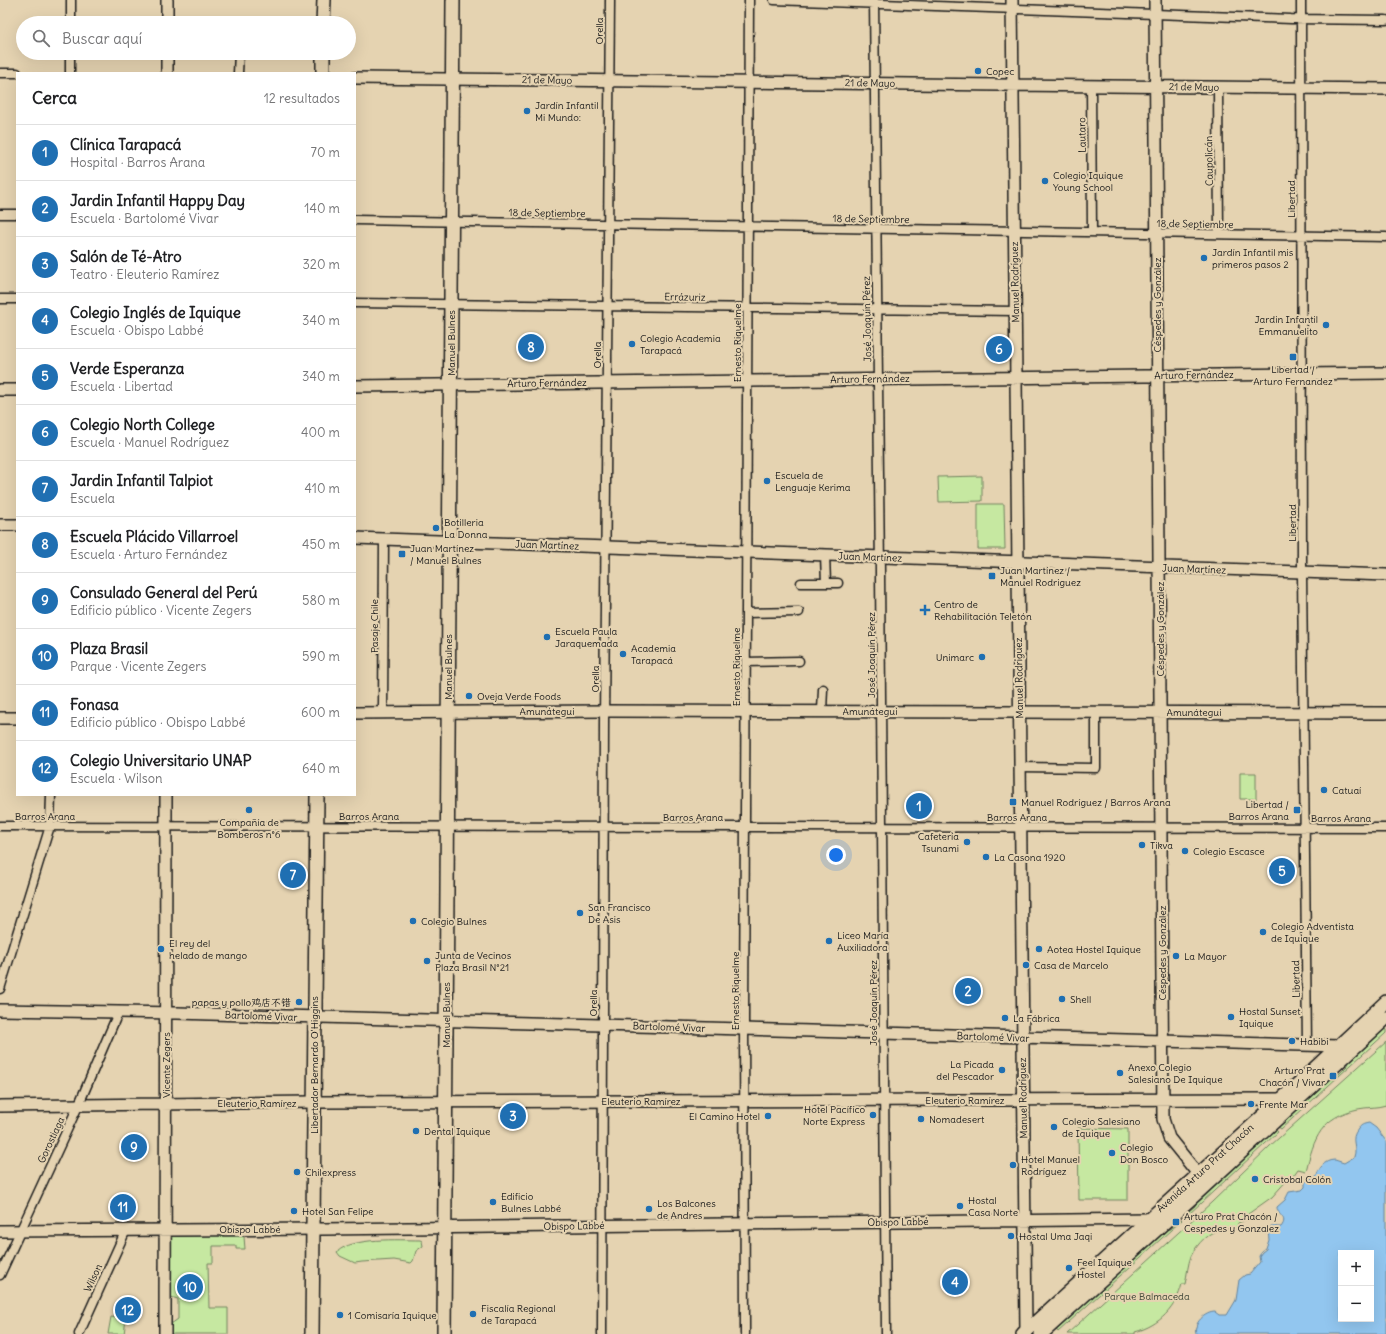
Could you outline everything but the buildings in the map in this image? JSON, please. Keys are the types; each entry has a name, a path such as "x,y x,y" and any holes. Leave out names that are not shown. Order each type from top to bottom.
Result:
{"main road":[{"path":"323,16 324,0"},
{"name":"Manuel Bulnes","path":"444,1334 453,0"},
{"path":"323,60 323,72"},
{"name":"Libertador Bernardo O'Higgins","path":"312,1334 317,796"},
{"name":"Avenida Arturo Prat Chacón","path":"1024,1333 1282,1099 1386,1002"},
{"name":"Avenida Arturo Prat Chacón","path":"1041,1334 1199,1191 1386,1018"},
{"path":"1282,1099 1309,1089"},
{"path":"1198,1174 1200,1183 1199,1191"}],"street":[{"path":"71,0 71,16"},
{"path":"167,0 167,16"},
{"name":"Orella","path":"602,1334 604,711 610,0"},
{"name":"Ernesto Riquelme","path":"745,1334 744,1030 749,0"},
{"path":"774,0 1012,4 1155,14 1301,20 1386,20"},
{"name":"Céspedes y González","path":"1154,0 1163,1119 1169,1138 1198,1174"},
{"name":"Libertad","path":"1301,0 1302,572 1307,1046"},
{"name":"José Joaquín Pérez","path":"874,2 886,1334"},
{"name":"Manuel Rodríguez","path":"1012,4 1024,1100 1024,1333"},
{"path":"70,60 70,72"},
{"path":"167,60 167,72"},
{"path":"238,72 239,60"},
{"path":"0,73 16,73"},
{"name":"21 de Mayo","path":"356,78 1386,89"},
{"name":"Lautaro","path":"1091,85 1092,232"},
{"name":"Caupolicán","path":"1218,87 1220,234"},
{"path":"0,214 16,214"},
{"name":"18 de Septiembre","path":"356,220 1386,237"},
{"path":"0,299 16,299"},
{"name":"Errázuriz","path":"356,303 1015,311"},
{"name":"Arturo Fernández","path":"356,386 1386,372"},
{"path":"0,390 16,390"},
{"path":"0,525 16,525"},
{"name":"Juan Martínez","path":"356,538 1386,576"},
{"name":"Pasaje Chile","path":"383,712 384,539"},
{"path":"825,555 826,583"},
{"path":"802,583 838,583"},
{"path":"746,613 799,612"},
{"path":"746,662 799,661"},
{"path":"822,711 823,689"},
{"name":"Amunátegui","path":"356,713 604,711 1386,712"},
{"path":"1020,767 1096,768 1096,712"},
{"path":"0,718 16,718"},
{"path":"0,989 50,826 51,796"},
{"name":"Vicente Zegers","path":"165,1334 166,796"},
{"name":"Barros Arana","path":"0,826 1386,828"},
{"name":"Bartolomé Vivar","path":"0,1010 1338,1046"},
{"name":"Gorostiaga","path":"0,1275 79,1104 118,1013"},
{"name":"Eleuterio Ramírez","path":"0,1106 314,1102 1282,1099"},
{"name":"Obispo Labbé","path":"0,1231 444,1228 1149,1219"},
{"name":"Wilson","path":"79,1334 126,1230"}],"green space":[{"path":"982,476 982,501 939,502 938,477"},
{"path":"978,504 1004,504 1005,549 978,549"},
{"path":"1240,773 1256,773 1256,799 1240,799"},
{"path":"1386,1026 1386,1033 1281,1129 1277,1126 1329,1078 1334,1079 1348,1065 1349,1060"},
{"name":"Parque Balmaceda","path":"1386,1042 1386,1105 1358,1109 1335,1117 1327,1123 1316,1139 1306,1171 1298,1169 1291,1179 1289,1178 1272,1197 1248,1214 1250,1218 1238,1223 1238,1229 1217,1230 1208,1235 1191,1256 1185,1284 1182,1284 1176,1301 1166,1314 1152,1325 1135,1332 1135,1334 1067,1334 1212,1202 1270,1146"},
{"path":"1078,1128 1128,1129 1128,1200 1079,1200"},
{"path":"1274,1128 1278,1132 1189,1214 1188,1212 1195,1206 1197,1199"},
{"path":"1181,1219 1182,1220 1058,1332 1055,1328 1163,1230 1170,1229"},
{"path":"240,1232 244,1237 245,1249 236,1249 236,1246 213,1246 213,1263 208,1263 209,1308 228,1308 228,1334 171,1334 171,1324 178,1319 178,1299 171,1297 171,1237 174,1234"},
{"path":"376,1240 422,1241 423,1246 416,1251 411,1263 394,1260 355,1263 340,1256 337,1252 344,1247 353,1244"},
{"path":"111,1317 126,1319 124,1334 108,1334"}],"water":[{"path":"1369,1123 1376,1128 1386,1141 1386,1334 1196,1334 1196,1326 1198,1322 1207,1314 1215,1312 1219,1315 1227,1315 1236,1300 1239,1280 1245,1275 1250,1274 1260,1262 1259,1256 1266,1249 1269,1240 1268,1229 1271,1226 1281,1227 1283,1224 1284,1221 1277,1207 1285,1200 1289,1192 1302,1190 1308,1180 1315,1179 1324,1163 1335,1160 1344,1163 1354,1157 1354,1136 1358,1129 1364,1124"}],"place":[{"name":"Copec","path":"978,71"},
{"name":"Jardín Infantil Mi Mundo:","path":"527,111"},
{"name":"Colegio Iquique Young School","path":"1045,181"},
{"name":"Jardín Infantil mis primeros pasos 2","path":"1204,258"},
{"name":"Jardin Infantil Emmanuelito","path":"1326,325"},
{"name":"Colegio Academia Tarapacá","path":"632,344"},
{"name":"Escuela Plácido Villarroel","path":"531,347"},
{"name":"Colegio North College","path":"999,349"},
{"name":"Libertad / Arturo Fernandez","path":"1293,357"},
{"name":"Escuela de Lenguaje Kerima","path":"767,481"},
{"name":"Botilleria La Donna","path":"436,528"},
{"name":"Juan Martínez / Manuel Bulnes","path":"402,554"},
{"name":"Juan Martínez / Manuel Rodriguez","path":"992,576"},
{"name":"Centro de Rehabilitación Teletón","path":"925,610"},
{"name":"Escuela Paula Jaraquemada","path":"547,637"},
{"name":"Academia Tarapacá","path":"623,654"},
{"name":"Unimarc","path":"982,657"},
{"name":"Oveja Verde Foods","path":"469,696"},
{"name":"Catuaí","path":"1324,790"},
{"name":"Manuel Rodríguez / Barros Arana","path":"1013,802"},
{"name":"Clínica Tarapacá","path":"919,806"},
{"name":"Compañía de Bomberos n°6","path":"249,810"},
{"name":"Libertad / Barros Arana","path":"1297,810"},
{"name":"Cafetería Tsunami","path":"967,842"},
{"name":"Tikva","path":"1142,845"},
{"name":"Colegio Escasce","path":"1185,851"},
{"name":"La Casona 1920","path":"986,857"},
{"name":"Verde Esperanza","path":"1282,871"},
{"name":"Jardin Infantil Talpiot","path":"293,875"},
{"name":"San Francisco De Asis","path":"580,913"},
{"name":"Colegio Bulnes","path":"413,921"},
{"name":"Colegio Adventista de Iquique","path":"1263,932"},
{"name":"Liceo María Auxiliadora","path":"829,941"},
{"name":"El rey del helado de mango","path":"161,949"},
{"name":"Aotea Hostel Iquique","path":"1039,949"},
{"name":"La Mayor","path":"1176,956"},
{"name":"Junta de Vecinos Plaza Brasil N°21","path":"427,961"},
{"name":"Casa de Marcelo","path":"1026,965"},
{"name":"Jardin Infantil Happy Day","path":"968,991"},
{"name":"Shell","path":"1062,999"},
{"name":"papas y pollo鸡店不错","path":"299,1002"},
{"name":"Hostal Sunset Iquique","path":"1231,1017"},
{"name":"La Fábrica","path":"1005,1018"},
{"name":"Habibi","path":"1292,1041"},
{"name":"La Picada del Pescador","path":"1002,1070"},
{"name":"Anexo Colegio Salesiano De Iquique","path":"1120,1073"},
{"name":"Arturo Prat Chacón / Vivar","path":"1333,1076"},
{"name":"Frente Mar","path":"1251,1104"},
{"name":"Hotel Pacífico Norte Express","path":"873,1115"},
{"name":"Salón de Té-Atro","path":"513,1116"},
{"name":"El Camino Hotel","path":"768,1116"},
{"name":"Nomadesert","path":"921,1119"},
{"name":"Colegio Salesiano de Iquique","path":"1054,1127"},
{"name":"Dental Iquique","path":"416,1131"},
{"name":"Consulado General del Perú","path":"134,1147"},
{"name":"Colegio Don Bosco","path":"1112,1153"},
{"name":"Hotel Manuel Rodríguez","path":"1013,1165"},
{"name":"Chilexpress","path":"297,1172"},
{"name":"Cristobal Colón","path":"1255,1179"},
{"name":"Edificio Bulnes Labbé","path":"493,1202"},
{"name":"Hostal Casa Norte","path":"960,1206"},
{"name":"Fonasa","path":"123,1207"},
{"name":"Los Balcones de Andres","path":"649,1209"},
{"name":"Hotel San Felipe","path":"294,1211"},
{"name":"Arturo Prat Chacón / Cespedes y Gonzalez","path":"1176,1222"},
{"name":"Hostal Uma Jaqi","path":"1011,1236"},
{"name":"Feel Iquique Hostel","path":"1069,1268"},
{"name":"Colegio Inglés de Iquique","path":"955,1282"},
{"name":"Plaza Brasil","path":"190,1287"},
{"name":"Colegio Universitario UNAP","path":"128,1310"},
{"name":"Fiscalía Regional de Tarapacá","path":"473,1314"},
{"name":"1 Comisaría Iquique","path":"340,1315"}]}
